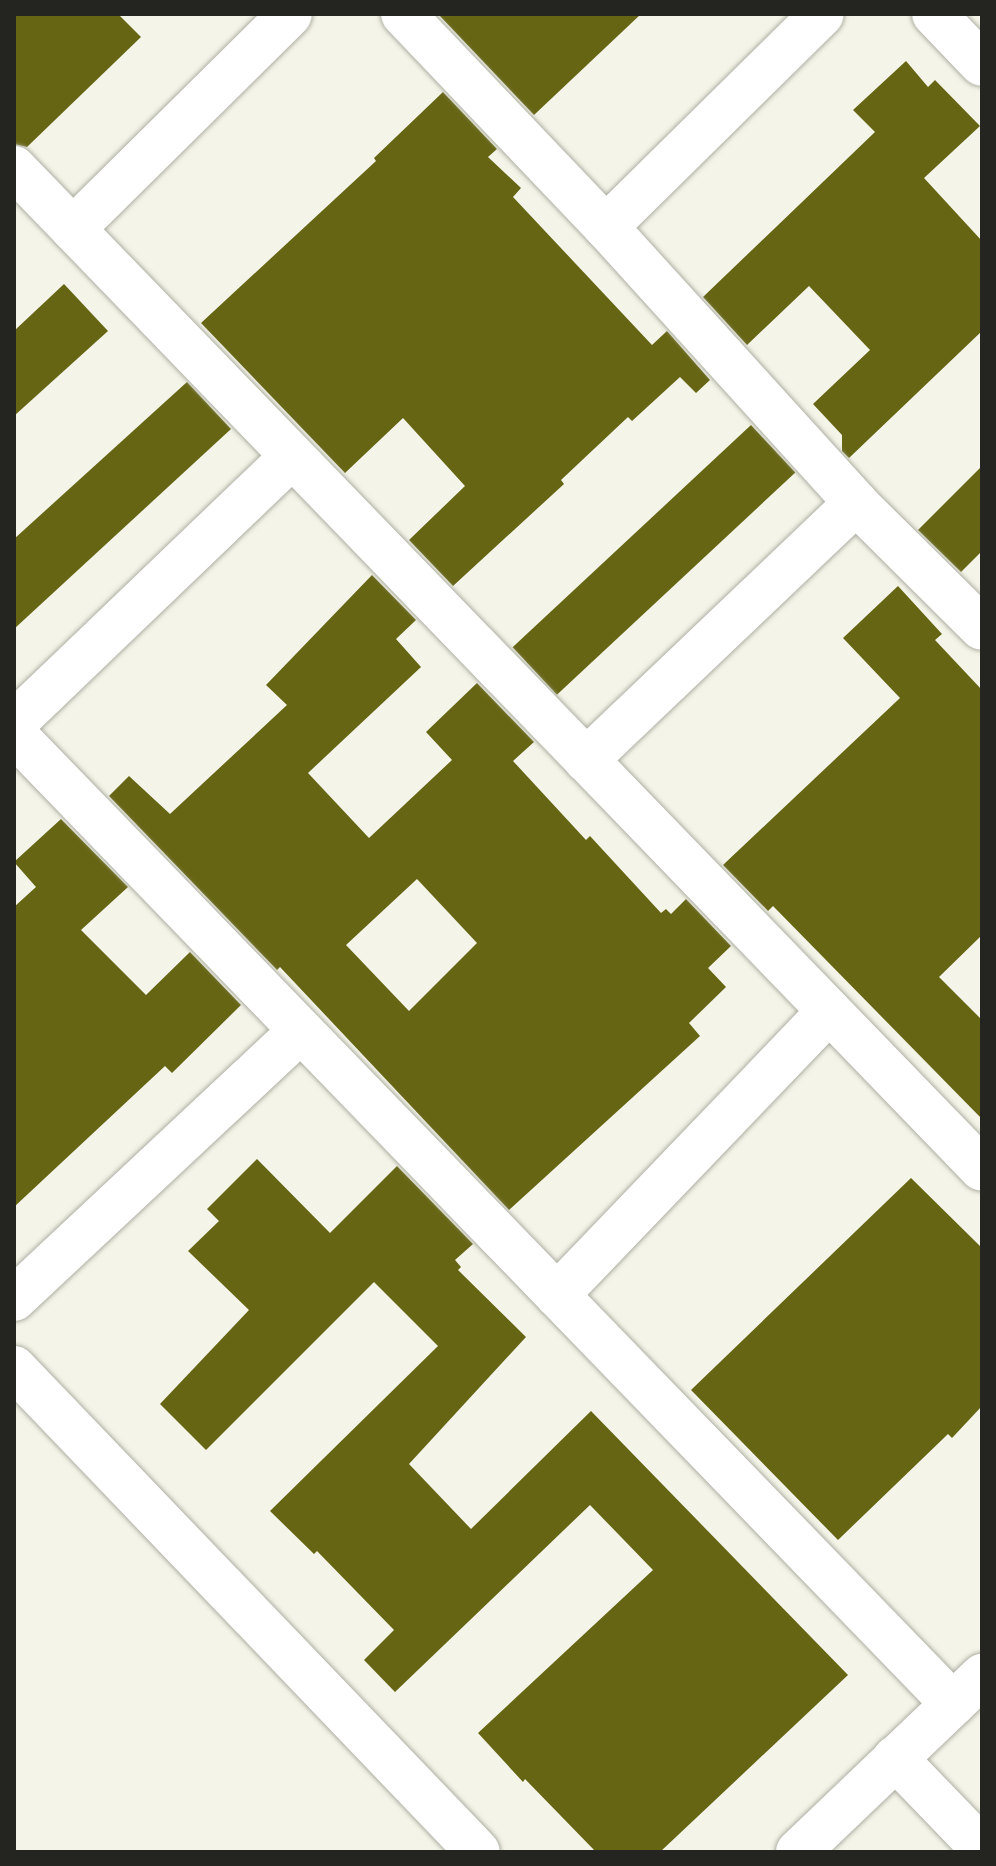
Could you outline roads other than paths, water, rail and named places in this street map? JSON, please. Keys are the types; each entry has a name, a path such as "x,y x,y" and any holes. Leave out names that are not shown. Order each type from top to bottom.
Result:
{"street":[{"path":"73,229 290,14"},
{"path":"403,14 606,227 856,503 982,628"},
{"path":"606,227 822,14"},
{"path":"934,14 982,64"},
{"path":"14,168 982,1169"},
{"path":"14,723 292,456"},
{"path":"586,760 856,503"},
{"path":"14,734 557,1295 967,1690 798,1852"},
{"path":"557,1295 829,1011"},
{"path":"14,1299 300,1031"},
{"path":"14,1368 478,1852"},
{"path":"895,1758 982,1848"}]}
